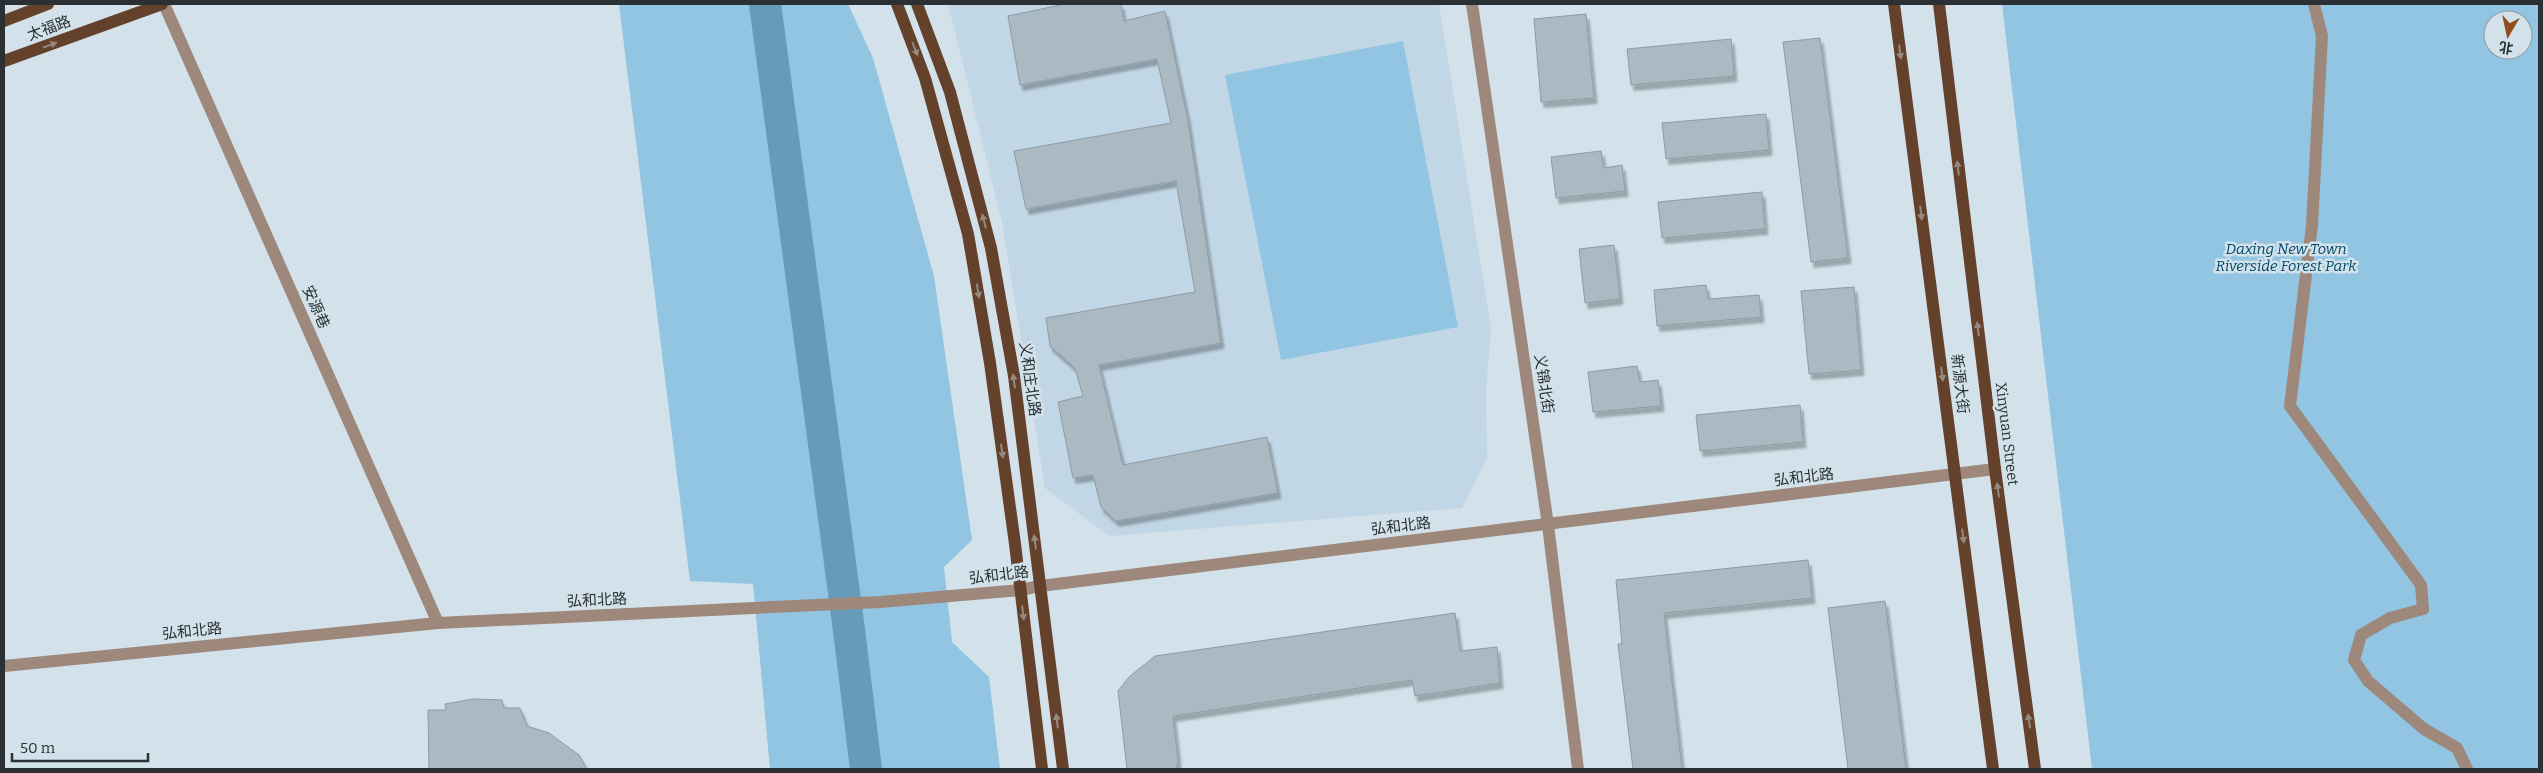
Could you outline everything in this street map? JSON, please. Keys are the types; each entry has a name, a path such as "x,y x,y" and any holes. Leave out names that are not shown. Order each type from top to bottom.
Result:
{"main road":[{"name":"太福路","path":"4,21 48,4"},
{"name":"太福路","path":"4,61 163,4"},
{"path":"897,4 926,78 968,234 990,362 1042,769"},
{"name":"义和庄北路","path":"916,4 950,92 991,248 1014,376 1063,769"},
{"name":"新源大街","path":"1894,4 1992,769"},
{"name":"Xinyuan Street","path":"1939,4 1995,469 2035,769"}],"street":[{"name":"安源巷","path":"163,4 438,623"},
{"name":"义锦北街","path":"1472,4 1548,524 1578,769"},
{"path":"2314,4 2322,36 2312,225 2290,406 2421,585 2423,609 2390,618 2361,634 2354,660 2368,681 2424,730 2457,748 2467,769"},
{"name":"弘和北路","path":"4,666 438,623 794,607 1020,590 1040,586 1995,469"}],"shaded area":[{"path":"948,4 1439,4 1491,328 1486,391 1487,459 1462,508 1109,536 1045,488 1002,222"}],"green space":[{"path":"619,4 848,4 873,58 934,276 972,540 944,567 952,642 989,677 1000,769 770,769 753,584 690,581"},
{"name":"Daxing New Town Riverside Forest Park","path":"2002,4 2539,4 2539,769 2092,769"},
{"path":"1403,41 1458,327 1281,360 1225,75"}],"building":[{"path":"1065,4 1121,4 1124,21 1165,11 1188,121 1221,343 1099,365 1123,465 1267,437 1278,493 1116,521 1101,507 1093,475 1073,478 1058,402 1083,396 1075,368 1050,346 1046,318 1195,292 1176,181 1026,209 1014,151 1171,123 1157,59 1020,85 1008,16"},
{"path":"1586,14 1594,98 1541,102 1534,19"},
{"path":"1820,38 1848,258 1811,262 1783,42"},
{"path":"1731,39 1734,76 1631,85 1627,49"},
{"path":"1766,114 1769,150 1666,159 1662,123"},
{"path":"1601,151 1604,168 1622,165 1625,191 1556,198 1551,157"},
{"path":"1762,192 1765,229 1662,238 1658,202"},
{"path":"1614,245 1620,299 1585,303 1579,249"},
{"path":"1706,285 1708,299 1759,295 1761,317 1657,326 1654,290"},
{"path":"1854,287 1861,370 1809,374 1801,291"},
{"path":"1637,366 1640,382 1658,380 1661,406 1593,412 1588,372"},
{"path":"1800,405 1803,442 1700,451 1696,415"},
{"path":"1808,560 1812,598 1664,613 1682,769 1633,769 1618,644 1622,644 1616,580"},
{"path":"1885,601 1906,769 1848,769 1828,608"},
{"path":"1455,613 1460,651 1497,647 1500,683 1415,696 1412,680 1173,716 1178,761 1176,769 1127,769 1118,691 1129,677 1155,656"},
{"path":"473,699 502,700 504,708 520,708 527,726 549,733 579,755 587,769 429,769 428,710 446,710 445,704"}],"waterway":[{"path":"765,4 866,769"}]}
